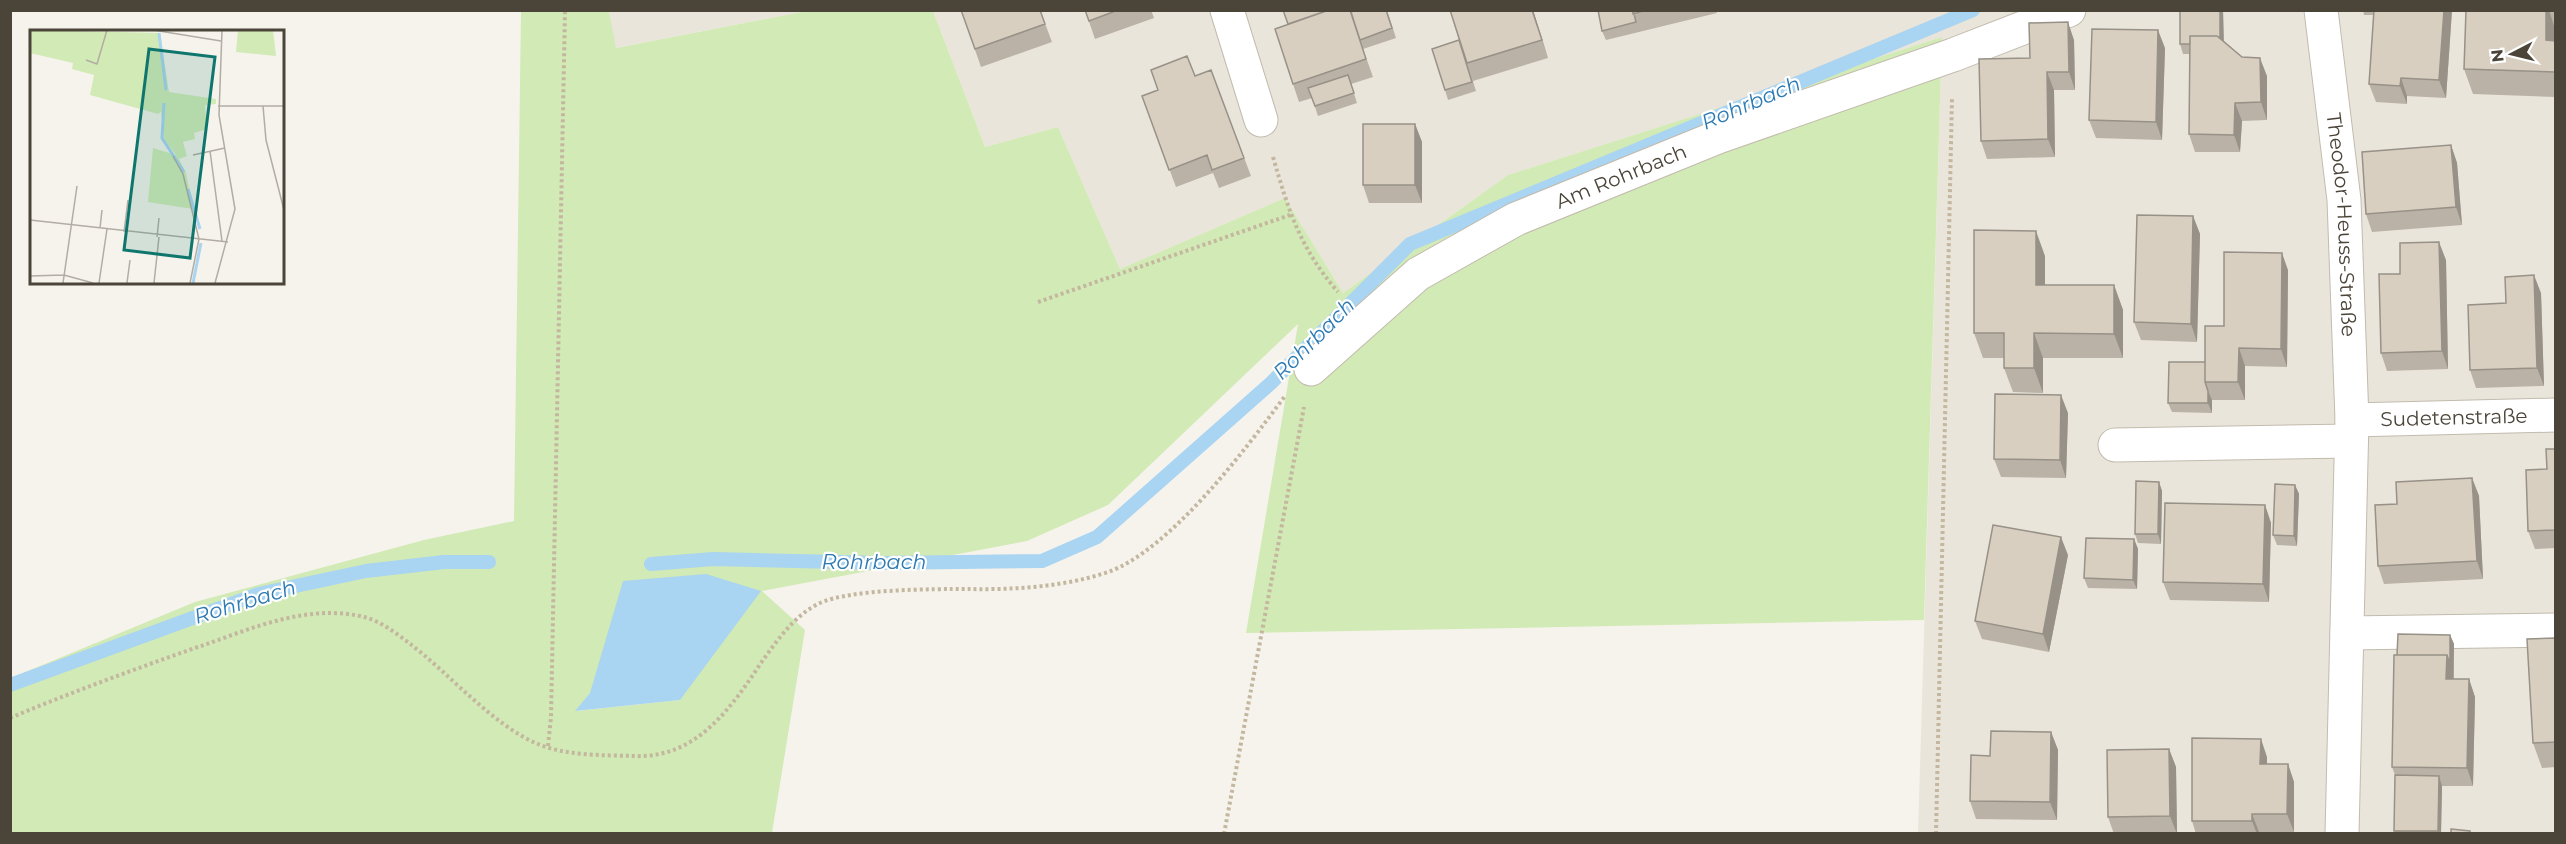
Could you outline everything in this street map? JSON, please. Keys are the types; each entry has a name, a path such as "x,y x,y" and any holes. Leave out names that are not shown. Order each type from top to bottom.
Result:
{"street":[{"path":"1227,10 1261,120"},
{"name":"Am Rohrbach","path":"1311,369 1418,274 1516,219 1718,137 1953,55 2069,10"},
{"name":"Theodor-Heuss-Straße","path":"2321,10 2344,200 2352,430 2342,834"},
{"name":"Sudetenstraße","path":"2352,430 2556,415"},
{"path":"2115,445 2352,430"},
{"path":"2347,633 2556,630"}],"path":[{"path":"548,746 552,681 565,10"},
{"path":"1936,834 1953,55"},
{"path":"1261,120 1290,215 1314,265 1339,294"},
{"path":"1038,302 1290,215"},
{"path":"10,718 87,686 236,634 286,618 330,613 366,617 392,631 513,729 539,744 574,752 638,757 670,752 701,738 755,672 785,628 819,603 846,596 936,589 1036,586 1108,572 1136,558 1172,531 1289,391 1311,369"},
{"path":"1224,834 1311,369"}],"shaded area":[{"path":"609,10 807,11 615,48"},
{"path":"933,11 2555,11 2555,833 1918,833 1942,37 1508,175 1343,293 1285,198 1120,269 1058,127 985,147"}],"green space":[{"path":"521,11 609,11 616,48 807,11 933,11 985,147 1058,127 1120,269 1285,198 1343,293 1508,175 1942,37 1924,620 1246,633 1298,324 1108,505 1027,541 762,591 805,630 772,833 11,834 11,678 195,602 424,540 514,521","holes":["590,693 680,700 576,711"]}],"water":[{"path":"706,574 761,591 680,700 575,711 590,693 623,581"}],"building":[{"path":"961,10 1040,10 1045,24 975,49"},
{"path":"1085,10 1118,10 1089,21"},
{"path":"1283,10 1329,10 1288,24"},
{"path":"1329,10 1350,10 1366,59 1293,84 1275,29"},
{"path":"1386,10 1392,28 1360,40 1351,12"},
{"path":"1450,10 1532,10 1542,40 1467,63"},
{"path":"1598,10 1633,10 1636,22 1602,31"},
{"path":"1633,10 1646,10 1633,14"},
{"path":"2180,10 2220,10 2220,38 2190,36 2190,44 2180,44"},
{"path":"2374,10 2444,10 2439,80 2401,78 2400,86 2369,84"},
{"path":"2466,10 2546,10 2546,40 2556,41 2555,72 2464,69"},
{"path":"2068,22 2069,72 2047,72 2048,139 1981,141 1979,59 2030,58 2029,23"},
{"path":"2092,29 2158,30 2156,122 2089,120"},
{"path":"2190,36 2217,36 2242,57 2260,58 2261,102 2235,103 2234,135 2189,134"},
{"path":"1459,40 1472,82 1445,90 1432,49"},
{"path":"1187,56 1195,76 1211,70 1244,158 1212,170 1207,155 1169,170 1142,96 1158,90 1151,70"},
{"path":"1348,75 1354,93 1315,106 1308,88"},
{"path":"1363,124 1415,124 1415,185 1363,185"},
{"path":"2451,145 2456,207 2366,214 2362,152"},
{"path":"2137,215 2193,216 2191,324 2134,322"},
{"path":"1974,230 2036,231 2036,285 2114,285 2114,334 2034,333 2034,368 2004,368 2004,333 1974,333"},
{"path":"2439,242 2442,351 2381,353 2379,274 2400,274 2400,243"},
{"path":"2224,252 2282,253 2281,349 2239,348 2238,382 2205,382 2205,326 2224,326"},
{"path":"2534,275 2537,368 2470,370 2468,305 2506,303 2505,277"},
{"path":"2169,362 2205,362 2208,403 2168,403"},
{"path":"1995,394 2061,395 2060,460 1994,459"},
{"path":"2546,449 2556,449 2556,530 2528,531 2526,470 2547,469"},
{"path":"2472,478 2477,561 2378,566 2375,505 2397,504 2396,482"},
{"path":"2136,481 2159,482 2158,534 2135,534"},
{"path":"2275,484 2295,485 2294,536 2273,535"},
{"path":"2165,503 2265,505 2263,584 2163,582"},
{"path":"1993,525 2061,537 2043,634 1975,621"},
{"path":"2086,538 2134,539 2133,580 2084,578"},
{"path":"2398,634 2450,635 2450,664 2447,655 2397,655"},
{"path":"2556,638 2556,742 2533,743 2527,639"},
{"path":"2394,655 2447,655 2446,679 2469,679 2467,768 2392,767"},
{"path":"1991,731 2051,732 2050,802 1970,801 1971,755 1990,756"},
{"path":"2192,738 2261,739 2260,764 2288,764 2287,814 2252,814 2252,821 2192,821"},
{"path":"2169,749 2170,816 2108,817 2107,750"},
{"path":"2395,775 2439,776 2438,831 2394,831"},
{"path":"2451,829 2470,831 2470,834 2451,834"}],"waterway":[{"name":"Rohrbach","path":"651,564 713,559 882,563 1042,561 1097,537 1271,383 1410,244 1973,10"},
{"name":"Rohrbach","path":"10,685 258,594 366,571 444,562 489,562"}]}
